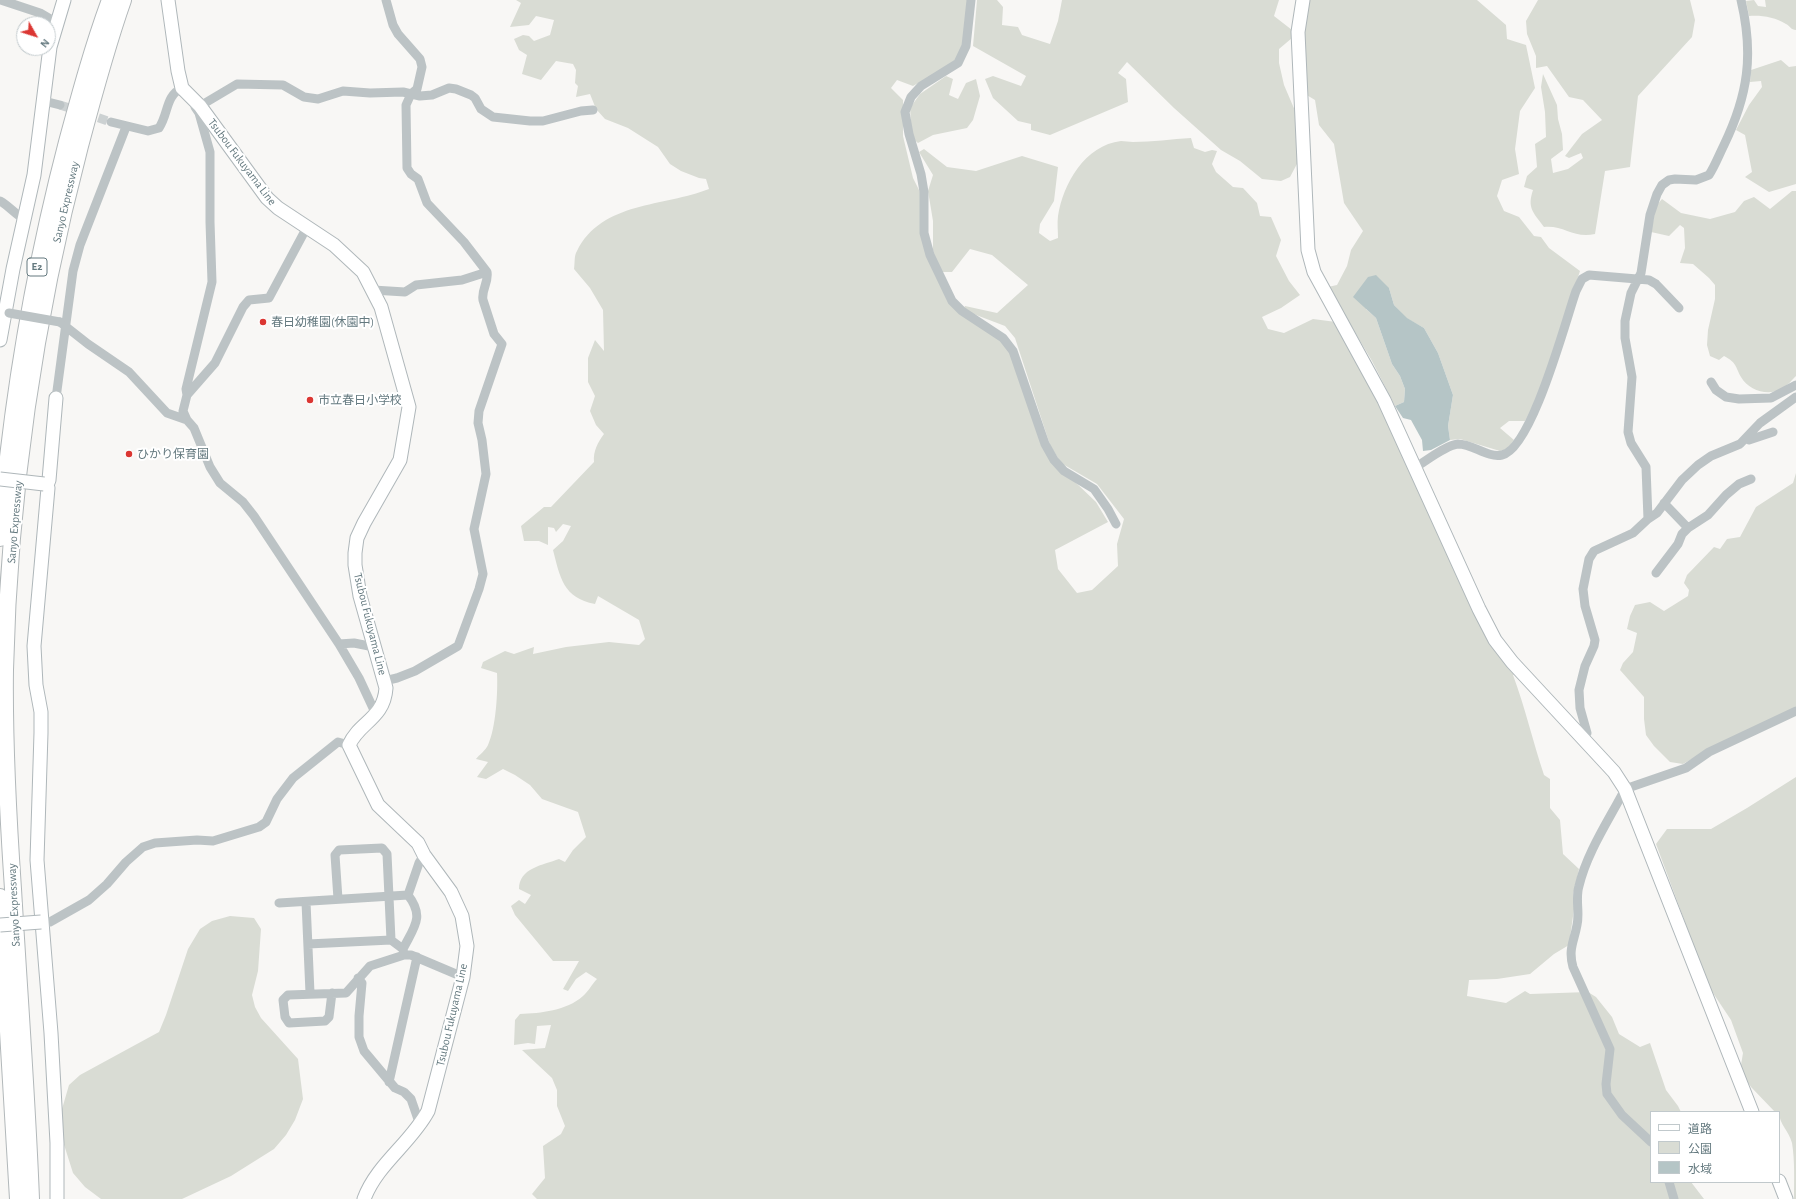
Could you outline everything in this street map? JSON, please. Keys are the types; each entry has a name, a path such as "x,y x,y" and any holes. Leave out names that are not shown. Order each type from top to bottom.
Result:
{"highway":[{"name":"Sanyo Expressway","path":"0,538 17,384 34,286 56,183 74,116 115,3"},
{"name":"Sanyo Expressway","path":"18,1199 16,1164 22,1149 7,804 5,670 16,497 30,386 42,310 54,252 115,3"},
{"name":"Sanyo Expressway","path":"0,897 22,1149 30,1173 31,1199"}],"street":[{"path":"0,340 7,313 24,219 34,175 50,47 64,0"},
{"name":"Tsubou Fukuyama Line","path":"168,0 178,71 191,97 267,198 278,208 334,245 363,272 381,308 408,407 400,460 364,523 358,538 355,553 355,565 360,596 384,681 385,695 378,712 356,734 349,745 378,805 418,843 424,855 451,892 462,916 467,946 463,977 428,1111 420,1125 379,1171 364,1199"},
{"path":"384,681 415,671 458,646 481,584 483,574 474,529 486,474 482,440 478,423 479,410 502,344 494,334 482,300 482,294 488,278 487,272 464,242 427,203 418,179 411,174 407,168 406,105 411,94 417,89 422,67 420,59 398,34 393,25 386,0"},
{"path":"971,0 966,46 958,63 921,86 911,97 905,112 909,134 921,174 924,192 924,233 930,256 952,301 962,311 1002,338 1013,351 1045,444 1054,460 1064,471 1094,489 1108,509 1116,524"},
{"path":"1303,0 1298,32 1308,250 1314,272 1384,400 1416,467 1479,609 1495,640 1512,662 1614,772 1625,790 1752,1111"},
{"path":"1648,519 1646,467 1631,443 1628,432 1632,377 1625,338 1625,322 1631,293 1641,273 1650,215 1657,194 1662,185 1669,180 1696,180 1708,175 1731,131 1743,97 1748,71 1746,20 1741,0"},
{"path":"6,1 40,13 57,23"},
{"path":"111,122 126,127 148,131 159,128 163,122 171,96 175,92 191,97 237,84 283,85 312,99 318,99 343,91 370,93 403,92 420,96 432,95 449,88 456,89 475,98 481,109 493,117 530,121 543,121 580,111 593,110"},
{"path":"191,97 191,100 199,113 210,152 212,282 191,366 183,412 187,420 194,428 210,467 220,483 243,502 254,516 340,644 359,678 373,708 378,712"},
{"path":"44,101 60,105"},
{"path":"46,484 49,480 62,324 73,271 80,245 126,127"},
{"path":"0,201 10,206 18,216 24,219"},
{"path":"187,394 215,362 243,307 249,300 269,298 307,227"},
{"path":"373,290 405,292 416,285 462,280 487,272"},
{"path":"1416,467 1452,445 1460,444 1494,455 1504,455 1511,449 1534,414 1544,390 1576,290 1582,278 1589,275 1649,280 1656,284 1679,308"},
{"path":"7,313 62,324 129,372 167,413 187,420"},
{"path":"1711,382 1716,390 1726,397 1739,399 1771,398 1796,385"},
{"path":"1583,737 1587,733 1580,708 1579,690 1585,666 1594,646 1595,640 1585,606 1583,589 1589,559 1594,551 1633,533 1657,513 1682,480 1698,465 1711,456 1740,444 1760,423 1796,398"},
{"path":"1747,437 1749,440 1773,432"},
{"path":"0,479 46,484"},
{"path":"1656,573 1678,544 1682,534 1688,528 1708,516 1726,495 1739,484 1750,479"},
{"path":"46,484 48,488 34,646 36,685 41,712 36,860 51,1033 57,1143 57,1199"},
{"path":"1664,503 1688,528"},
{"path":"340,644 354,643 374,647"},
{"path":"1650,1141 1622,1116 1607,1094 1606,1084 1610,1049 1573,967 1570,956 1577,924 1576,896 1579,885 1589,857 1625,790 1686,768 1709,752 1796,711"},
{"path":"0,925 50,922 89,900 107,884 126,862 143,847 155,844 196,840 213,841 259,827 266,822 277,799 293,778 338,742 349,745"},
{"path":"338,899 335,855 339,850 382,848 387,854 391,940"},
{"path":"408,895 419,863 424,855"},
{"path":"279,903 408,895"},
{"path":"332,993 329,1017 324,1021 289,1023 285,1017 284,1000 288,995 310,993 332,993 346,993 370,966 404,952 418,917 415,904 408,895"},
{"path":"306,902 310,993"},
{"path":"308,944 391,940 404,952 463,977"},
{"path":"389,1082 417,958"},
{"path":"358,978 362,983 359,1016 360,1037 364,1051 389,1082 395,1088 404,1092 411,1098 420,1125"},
{"path":"1669,1183 1674,1199"},
{"path":"1780,1183 1786,1199"}],"green space":[{"path":"516,0 967,0 964,44 955,62 913,86 897,80 891,88 903,100 903,136 913,178 921,194 920,219 949,303 1000,340 1010,353 1042,445 1072,479 1096,502 1108,522 1055,550 1058,569 1077,593 1092,590 1118,566 1117,544 1124,519 1097,484 1061,463 1050,445 1015,338 1005,326 963,310 965,306 997,313 1028,285 992,255 970,249 952,272 939,272 933,250 933,221 928,191 933,175 919,152 924,149 947,167 976,171 1022,156 1058,167 1054,201 1040,224 1039,233 1050,241 1058,238 1058,216 1065,191 1071,179 1087,158 1108,144 1121,141 1140,142 1191,138 1194,148 1205,152 1212,150 1217,151 1212,164 1216,172 1233,187 1243,188 1257,203 1260,216 1271,217 1281,240 1276,256 1289,281 1300,295 1281,308 1262,317 1268,329 1284,333 1313,319 1336,322 1382,401 1517,673 1513,675 1540,763 1544,775 1550,779 1550,808 1560,820 1563,854 1579,869 1573,895 1574,909 1569,945 1554,954 1530,974 1497,979 1469,980 1467,996 1506,1003 1525,991 1530,994 1588,992 1596,997 1612,1017 1619,1034 1640,1047 1650,1043 1666,1090 1680,1111 1650,1111 1650,1183 1692,1183 1704,1199 537,1199 532,1194 545,1178 543,1146 561,1134 565,1126 557,1106 557,1090 552,1078 522,1050 545,1048 551,1025 537,1026 535,1044 528,1043 514,1045 515,1020 520,1014 545,1012 569,1005 585,994 597,979 586,972 576,979 568,991 563,989 579,961 553,961 515,915 511,906 519,900 525,904 531,895 519,889 520,882 527,872 533,868 559,859 565,862 573,850 586,837 578,812 542,799 530,785 515,775 503,769 486,779 477,777 488,762 476,759 487,747 491,738 495,720 497,690 497,673 481,668 483,662 505,651 514,654 534,647 533,654 566,647 609,642 639,645 645,639 639,620 598,596 595,604 584,601 576,597 565,585 558,569 553,550 563,541 571,526 563,524 556,532 554,528 548,527 548,545 539,541 524,541 521,526 544,507 551,507 594,462 596,447 604,434 596,425 590,411 595,396 588,382 588,358 595,340 604,351 603,310 590,288 574,269 576,253 588,235 602,223 618,214 709,189 706,179 681,171 670,164 658,147 628,128 605,119 596,109 590,94 576,97 578,86 575,83 576,70 573,64 556,61 541,80 522,74 527,55 519,50 514,39 523,35 529,36 534,41 550,35 554,20 536,16 529,25 510,27 521,3"},
{"path":"977,0 997,0 1003,7 1002,25 1018,27 1022,35 1050,44 1058,21 1062,0 1279,0 1274,16 1292,30 1292,38 1279,49 1279,63 1284,85 1296,113 1298,162 1290,177 1281,181 1262,179 1240,161 1221,150 1174,108 1127,62 1118,73 1126,79 1128,102 1050,135 1031,130 1031,124 1018,121 993,98 985,79 993,76 1021,86 1026,76 973,46"},
{"path":"1308,0 1477,0 1506,25 1507,39 1526,45 1535,88 1520,111 1515,149 1519,174 1502,180 1497,196 1504,211 1519,217 1534,236 1541,237 1549,248 1580,271 1540,392 1525,421 1509,421 1500,428 1514,440 1507,449 1500,451 1460,439 1450,440 1448,426 1453,395 1438,353 1424,328 1406,318 1394,305 1389,288 1366,309 1376,318 1392,364 1400,376 1405,389 1404,402 1395,406 1372,361 1328,287 1337,285 1347,266 1351,250 1363,231 1344,203 1334,144 1319,125 1315,100 1305,94 1303,21"},
{"path":"1538,0 1690,0 1695,20 1692,37 1638,96 1630,167 1605,171 1595,234 1581,235 1557,228 1544,227 1532,210 1531,196 1533,190 1524,187 1527,176 1537,167 1535,144 1546,137 1545,112 1541,87 1543,74 1557,105 1558,119 1562,134 1563,150 1551,159 1553,173 1568,169 1583,158 1581,153 1569,158 1565,156 1582,134 1602,120 1583,100 1569,97 1547,66 1536,68 1536,56 1527,34 1526,21"},
{"path":"1754,0 1758,6 1766,7 1765,0 1796,0 1796,30 1773,18 1749,16 1746,1"},
{"path":"1781,60 1789,67 1796,66 1796,184 1769,192 1745,177 1752,172 1745,135 1736,130 1749,105 1762,87 1761,81 1750,82 1751,70"},
{"path":"946,76 953,79 949,95 958,99 966,83 976,79 980,96 973,120 967,128 933,135 918,143 912,138 910,108 920,94"},
{"path":"1792,191 1796,191 1796,376 1782,389 1765,392 1754,389 1744,382 1735,365 1728,358 1724,356 1719,360 1710,356 1707,345 1708,330 1715,299 1715,285 1693,264 1680,263 1685,248 1684,228 1680,225 1669,236 1651,232 1656,206 1662,199 1681,213 1710,219 1735,212 1744,201 1754,197 1770,209"},
{"path":"1796,473 1796,708 1709,749 1683,764 1670,762 1654,746 1646,735 1644,697 1620,670 1623,663 1633,652 1637,633 1627,629 1630,616 1635,605 1650,602 1664,611 1688,596 1689,590 1684,583 1687,575 1714,547 1720,549 1727,539 1740,537 1756,507 1793,483"},
{"path":"1796,777 1796,1199 1794,1199 1794,1157 1792,1143 1780,1118 1780,1111 1774,1111 1751,1087 1740,1071 1743,1053 1731,1020 1709,987 1656,844 1667,829 1711,829"},
{"path":"230,916 254,918 261,929 258,971 252,995 255,1007 261,1018 298,1059 303,1099 295,1120 286,1135 274,1149 231,1176 182,1199 101,1199 85,1187 73,1173 60,1132 62,1109 69,1085 80,1075 159,1032 188,949 200,929 212,921"}],"water":[{"path":"1376,275 1389,288 1394,305 1407,318 1424,328 1438,353 1453,395 1448,426 1450,440 1431,450 1423,451 1422,440 1411,420 1403,418 1395,406 1404,402 1405,389 1400,376 1392,364 1376,318 1353,297 1368,277"}],"tunnel":[{"path":"60,105 111,122"}],"place":[{"name":"春日幼稚園(休園中)","path":"263,322"},
{"name":"市立春日小学校","path":"310,400"},
{"name":"ひかり保育園","path":"129,454"}]}
